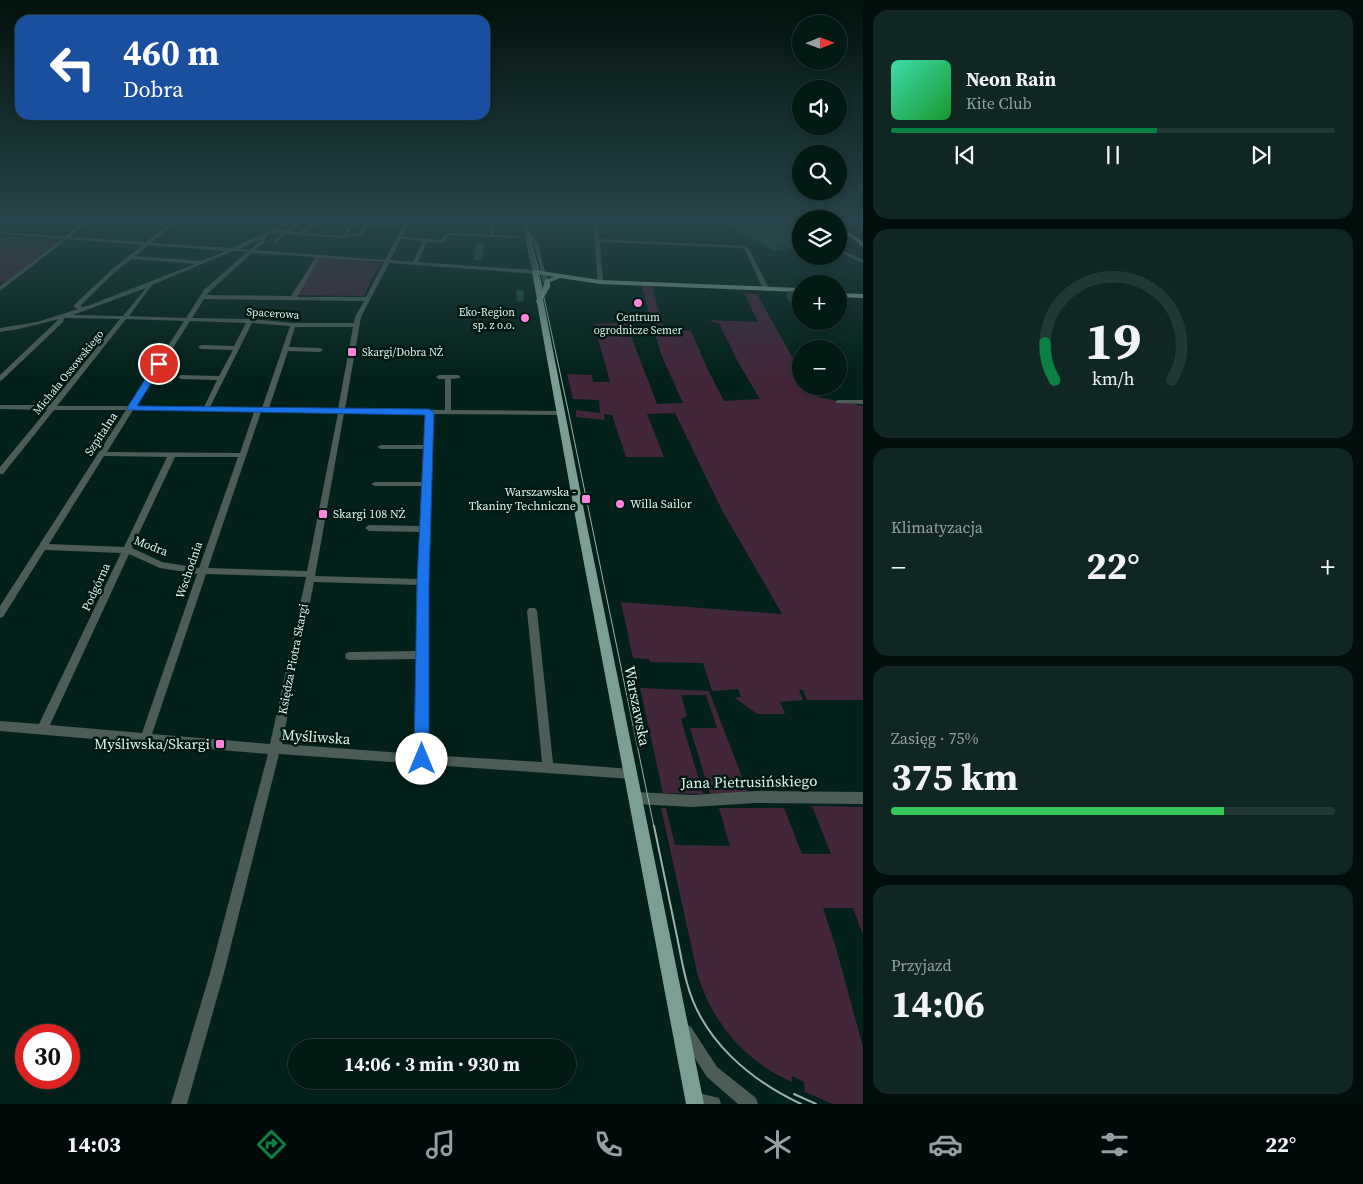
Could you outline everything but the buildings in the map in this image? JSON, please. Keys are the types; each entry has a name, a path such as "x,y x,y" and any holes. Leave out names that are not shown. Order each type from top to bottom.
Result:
{"main road":[{"path":"535,272 600,282 792,291"},
{"name":"Warszawska","path":"535,272 695,1102"},
{"path":"546,282 550,278 562,277"},
{"name":"Warszawska","path":"540,301 547,287 546,282"},
{"path":"847,293 863,294"}],"street":[{"path":"0,289 24,271"},
{"path":"83,310 76,306 115,271"},
{"path":"0,330 83,310 182,271"},
{"name":"Szpitalna","path":"0,614 206,291 229,271"},
{"path":"293,298 309,271"},
{"name":"Księdza Piotra Skargi","path":"179,1104 217,973 275,749 342,412 358,317 383,271"},
{"path":"517,271 535,272"},
{"name":"Warszawska","path":"543,271 546,282"},
{"path":"600,271 600,282"},
{"path":"757,271 766,289"},
{"name":"Michała Ossowskiego","path":"0,472 124,319 150,284"},
{"path":"202,297 368,299"},
{"path":"0,379 60,321 62,316"},
{"name":"Spacerowa","path":"62,316 250,321 292,325 357,325"},
{"path":"206,409 250,321"},
{"name":"Wschodnia","path":"145,739 242,455 286,349 292,325"},
{"path":"0,335 14,331"},
{"path":"201,347 236,348"},
{"path":"286,349 320,350"},
{"path":"180,377 222,378"},
{"path":"439,377 458,377"},
{"path":"448,377 448,412"},
{"path":"838,402 863,402"},
{"path":"0,407 561,413"},
{"path":"422,759 423,582 429,412"},
{"path":"380,447 428,447"},
{"path":"101,454 242,455"},
{"name":"Podgórna","path":"42,730 172,454"},
{"path":"375,484 427,484"},
{"path":"369,528 425,529"},
{"name":"Modra","path":"42,548 128,550 160,565 201,571 423,582"},
{"path":"532,611 548,768"},
{"path":"350,656 422,655"},
{"name":"Myśliwska","path":"0,726 275,749 631,774"},
{"name":"Jana Pietrusińskiego","path":"636,798 692,801 782,797 863,798"},
{"path":"677,1011 685,1030 703,1060 722,1081 750,1104"},
{"name":"Warszawska","path":"695,1102 713,1104"}],"shaded area":[{"path":"0,271 21,271 6,282 0,282"},
{"path":"312,271 376,271 364,296 297,295"},
{"path":"641,285 652,286 664,329 691,331 724,401 760,399 738,362 719,323 712,322 711,320 758,322 744,293 757,294 792,357 792,395 817,395 818,397 863,406 863,700 807,700 803,690 799,690 803,700 780,702 785,714 757,714 735,698 741,697 738,689 712,691 703,663 650,662 649,659 633,658 621,602 782,614 722,510 675,413 647,414 664,457 626,457 612,415 604,414 605,420 576,417 576,410 600,413 599,400 573,399 567,374 592,375 593,382 610,382 594,324 617,323 616,317 632,317 637,336 631,336 657,404 683,403 661,354"},
{"path":"640,688 709,691 748,793 710,794 690,728 717,728 706,695 681,695 687,716 681,719 703,794 663,793"},
{"path":"812,806 863,807 863,935 853,908 823,908 863,1047 863,1104 833,1104 805,1092 804,1082 792,1076 792,1082 759,1063 732,1038 721,1023 703,990 697,972 661,808 666,808 675,845 730,846 719,808 784,808 802,854 831,854"}],"tram line":[{"path":"538,271 654,827"},
{"path":"654,826 685,976 694,1004 704,1023 730,1056 746,1070 764,1083 801,1104"},
{"path":"794,1094 816,1104"}],"place":[{"name":"Centrum ogrodnicze Semer","path":"638,303"},
{"name":"Eko-Region sp. z o.o.","path":"525,318"},
{"name":"Skargi/Dobra NŻ","path":"352,352"},
{"name":"Warszawska - Tkaniny Techniczne","path":"586,499"},
{"name":"Willa Sailor","path":"620,504"},
{"name":"Skargi 108 NŻ","path":"323,514"},
{"name":"Myśliwska/Skargi","path":"220,744"}],"route":[{"path":"159,364 131,408 429,412 423,582 422,759"}]}
